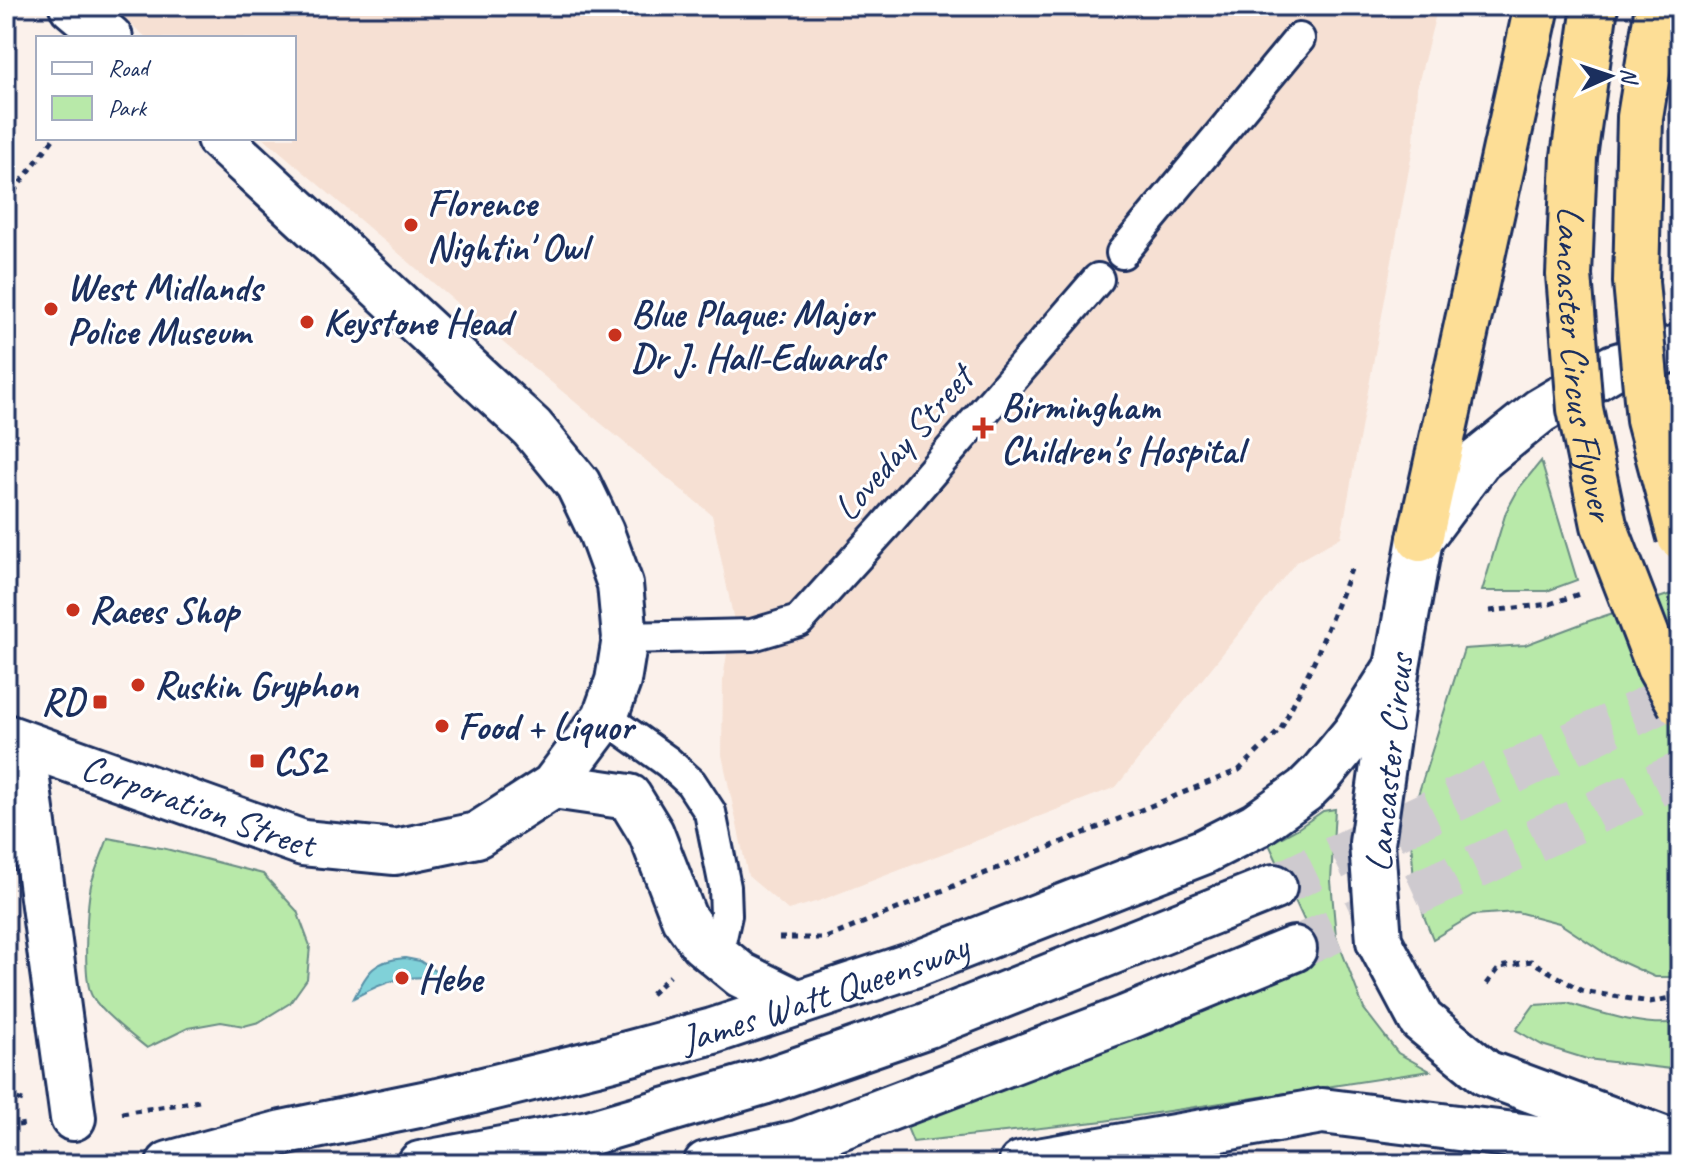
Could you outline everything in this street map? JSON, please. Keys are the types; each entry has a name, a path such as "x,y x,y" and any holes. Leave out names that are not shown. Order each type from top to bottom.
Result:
{"highway":[{"path":"1420,539 1537,6"},
{"name":"Lancaster Circus Flyover","path":"1595,6 1573,172 1569,275 1580,409 1604,525 1659,667 1680,704"},
{"name":"Lancaster Circus Flyover","path":"1658,6 1640,117 1636,282 1649,420 1680,537"}],"main road":[{"path":"72,6 108,36"},
{"path":"221,140 532,428 578,484 601,532 620,584 625,638 618,681 605,717 553,786 629,797 651,833 684,918 702,943 741,975 798,1003"},
{"name":"Lancaster Circus","path":"1673,1140 1486,1073 1421,1020 1379,941 1372,843 1397,667 1420,539 1479,460 1540,411 1614,367 1680,347"},
{"name":"James Watt Queensway","path":"169,1164 282,1133 438,1101 713,1031 919,963 1203,852 1256,825 1305,790 1355,733 1397,667"},
{"path":"14,741 73,1118"},
{"name":"Corporation Street","path":"14,741 303,843 395,852 477,835 553,786"},
{"name":"James Watt Queensway","path":"420,1164 589,1133 763,1082 928,1025 1274,887"},
{"path":"706,1164 798,1143 1126,1018 1294,949"},
{"path":"1021,1164 1109,1156 1322,1111 1562,1141 1673,1140"}],"lane":[{"path":"1122,253 1299,39"},
{"name":"Loveday Street","path":"625,638 752,635 799,621 1098,279"},
{"path":"605,717 668,762 691,783 710,812 725,887 726,915 717,956"}],"path":[{"path":"6,202 52,140"},
{"path":"646,998 678,968 767,938 826,938 1239,770 1281,729 1316,657 1352,567"},
{"path":"1490,611 1550,604"},
{"path":"1487,984 1500,967 1531,961 1582,991 1650,1002 1680,996"},
{"path":"73,1118 200,1101"}],"shaded area":[{"name":"Birmingham Children's Hospital","path":"110,6 1438,6 1417,88 1414,142 1341,537 1296,562 1116,787 819,901 788,910 748,876 722,755 723,679 733,616 712,515 500,340 266,140 296,140 296,36 145,36"}],"green space":[{"path":"1541,461 1577,580 1547,591 1482,591 1506,512 1519,488"},
{"path":"1680,591 1680,977 1655,977 1611,957 1559,923 1517,912 1473,915 1433,939 1414,882 1411,839 1418,795 1464,649 1525,645"},
{"path":"1335,809 1331,881 1336,936 1364,1009 1398,1053 1430,1071 1104,1121 913,1142 904,1120 1322,959 1269,844 1323,811"},
{"path":"108,838 166,849 263,874 297,911 310,946 307,979 290,1003 259,1022 244,1026 221,1022 188,1028 147,1048 117,1024 92,996 86,959 91,885"},
{"path":"1567,1003 1638,1021 1680,1022 1680,1070 1587,1059 1542,1045 1516,1030 1534,1005"}],"water":[{"path":"405,958 420,961 447,979 421,977 399,980 377,986 354,998 373,969 386,961"}],"tunnel":[{"path":"1274,887 1680,692"},
{"path":"1294,949 1680,774"}],"place":[{"name":"Florence Nightin' Owl","path":"411,225"},
{"name":"West Midlands Police Museum","path":"51,309"},
{"name":"Keystone Head","path":"307,322"},
{"name":"Blue Plaque: Major Dr J. Hall-Edwards","path":"615,335"},
{"name":"Birmingham Children's Hospital","path":"983,428"},
{"name":"Raees Shop","path":"73,610"},
{"name":"Ruskin Gryphon","path":"138,685"},
{"name":"RD","path":"100,702"},
{"name":"Food + Liquor","path":"442,726"},
{"name":"CS2","path":"257,761"},
{"name":"Hebe","path":"402,978"}]}
